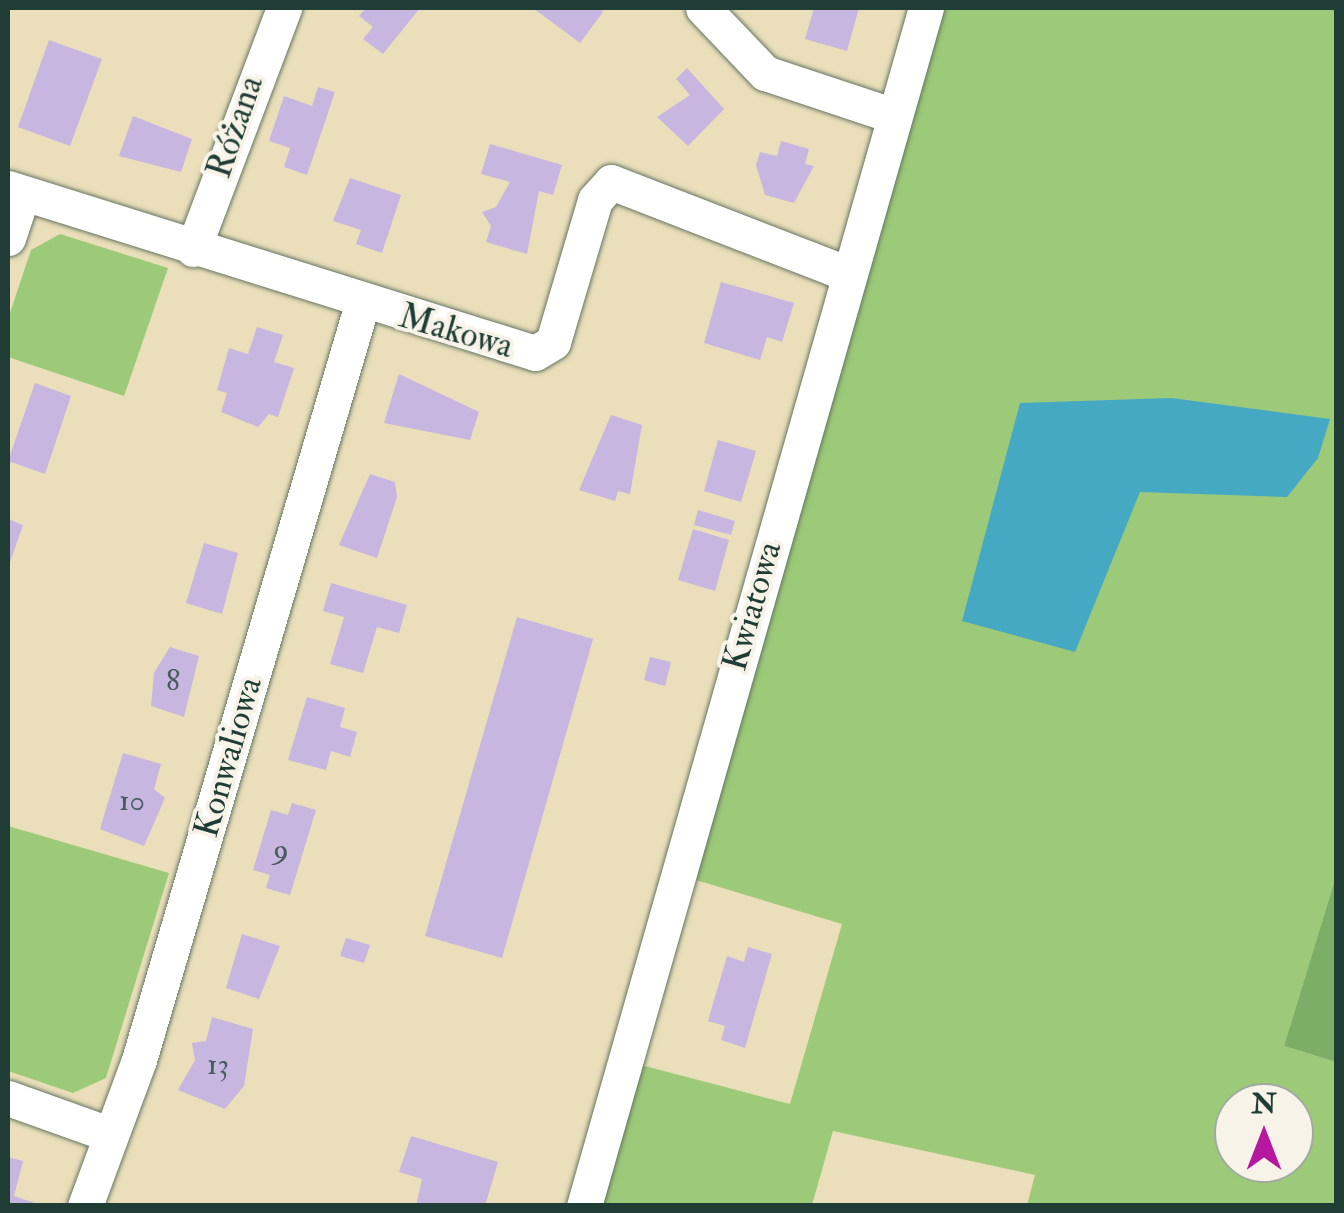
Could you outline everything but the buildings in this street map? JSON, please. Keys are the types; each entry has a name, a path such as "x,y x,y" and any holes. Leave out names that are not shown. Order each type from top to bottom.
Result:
{"street":[{"name":"Różana","path":"192,249 284,8"},
{"path":"703,8 765,74 894,116"},
{"name":"Kwiatowa","path":"584,1206 846,273 926,8"},
{"name":"Makowa","path":"15,191 362,304 525,352 546,350 595,200 623,181 846,273"},
{"path":"8,238 15,191"},
{"name":"Konwaliowa","path":"85,1206 106,1132 139,1060 362,304"},
{"path":"8,1098 106,1132"}],"green space":[{"path":"937,8 1336,8 1336,876 1284,1046 1336,1062 1336,1205 1027,1205 1035,1175 833,1131 812,1205 601,1206 641,1065 790,1104 842,924 696,880"},
{"path":"60,234 168,268 124,396 8,357 8,319 31,250"},
{"path":"8,826 169,873 106,1078 73,1093 8,1071"},
{"path":"1336,876 1336,1062 1284,1046"}],"water":[{"path":"1171,398 1330,419 1318,458 1287,497 1140,492 1075,652 962,621 1020,403"}]}
